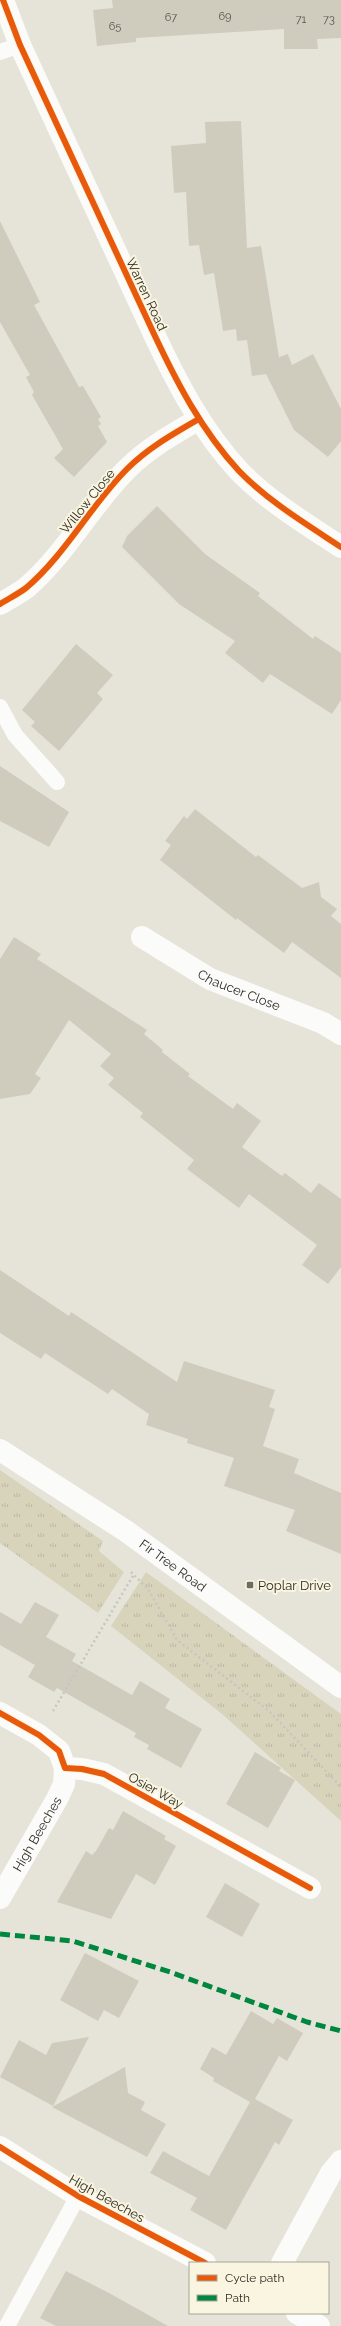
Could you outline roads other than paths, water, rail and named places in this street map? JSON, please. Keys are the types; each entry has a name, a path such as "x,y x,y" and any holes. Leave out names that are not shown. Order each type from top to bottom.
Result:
{"street":[{"name":"Warren Road","path":"3,0 10,49 157,341 173,376 199,419 239,471 282,507 341,547"},
{"name":"Willow Close","path":"0,604 25,589 47,568 86,517 127,469 148,450 199,419"},
{"name":"Chaucer Close","path":"142,937 210,979 323,1023 341,1034"},
{"name":"Fir Tree Road","path":"0,1450 126,1531 341,1687"},
{"path":"0,1713 39,1735 59,1751 65,1768"},
{"name":"Osier Way","path":"65,1768 82,1768 104,1774 310,1888"},
{"name":"High Beeches","path":"0,1898 57,1799 64,1784 65,1768"},
{"name":"High Beeches","path":"0,2147 78,2196 203,2262"},
{"path":"283,2262 331,2173 341,2161"},
{"path":"299,2314 319,2326"}],"lane":[{"path":"0,707 15,735 57,782"},
{"path":"7,2326 78,2196"}],"place":[{"name":"Poplar Drive","path":"250,1585"}]}
